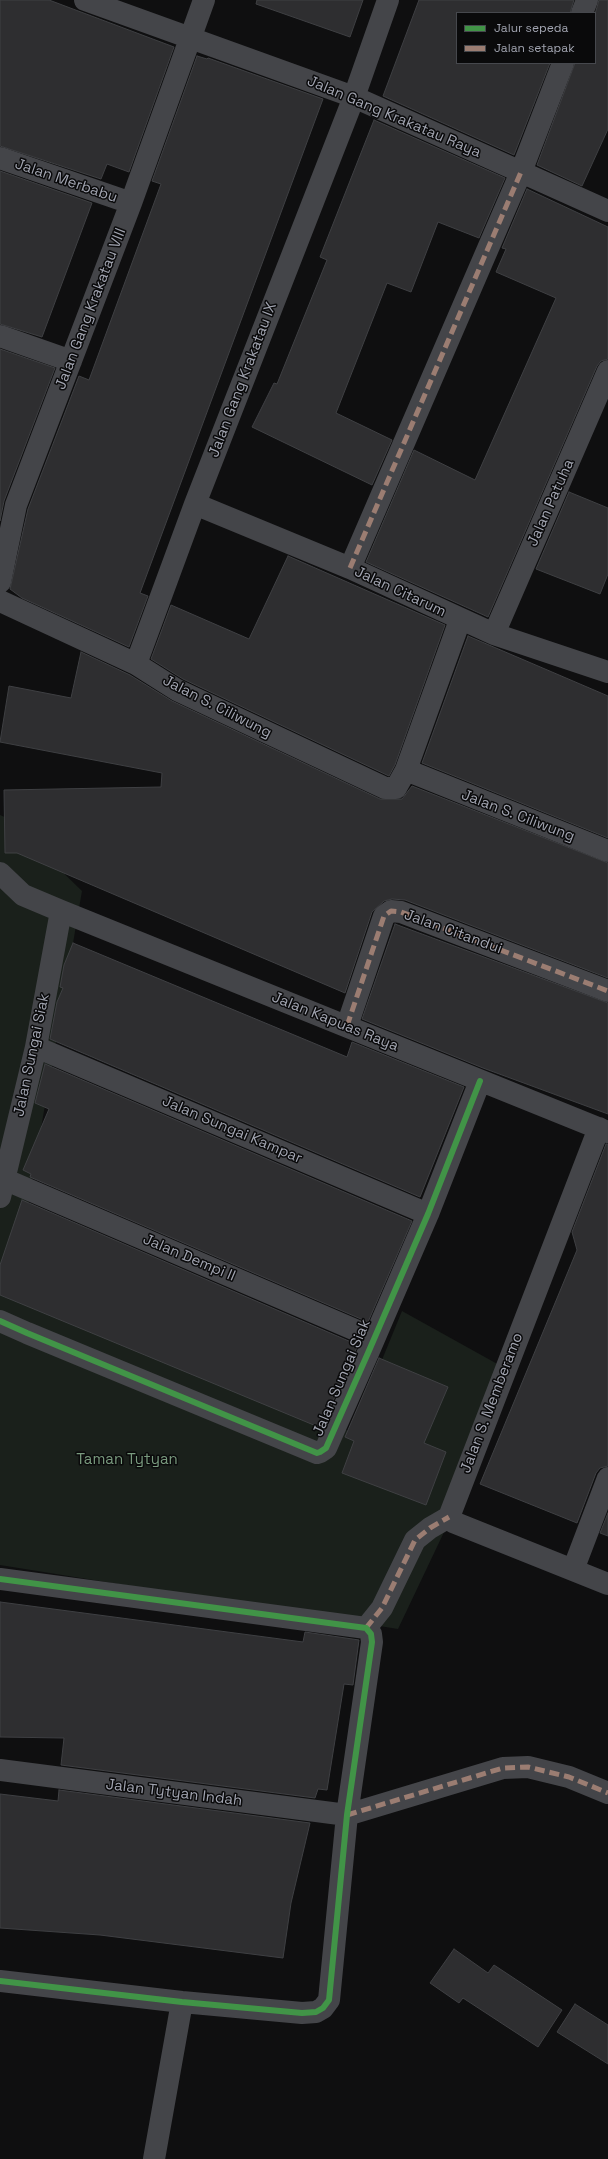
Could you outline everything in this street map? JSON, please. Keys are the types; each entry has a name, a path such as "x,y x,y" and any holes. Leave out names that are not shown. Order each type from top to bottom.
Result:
{"street":[{"name":"Jalan Gang Krakatau Raya","path":"85,0 354,97 608,211"},
{"name":"Jalan Gang Krakatau VIII","path":"0,582 8,503 71,361 131,203 204,0"},
{"name":"Jalan Gang Krakatau IX","path":"136,664 195,504 354,97 388,0"},
{"path":"582,12 587,0"},
{"path":"350,568 521,172 563,64"},
{"name":"Jalan Merbabu","path":"0,158 131,203"},
{"path":"0,336 71,361"},
{"name":"Jalan Patuha","path":"494,634 608,371"},
{"name":"Jalan Citarum","path":"195,504 350,568 460,620 494,634 608,672"},
{"name":"Jalan S. Ciliwung","path":"0,601 136,664 177,690 385,788 396,788 406,770 460,620"},
{"name":"Jalan S. Ciliwung","path":"406,770 608,851"},
{"path":"0,874 23,895 62,911"},
{"name":"Jalan Kapuas Raya","path":"62,911 603,1130"},
{"name":"Jalan Sungai Siak","path":"2,1188 36,1047 62,911"},
{"name":"Jalan Citandui","path":"347,1026 384,916 391,911 401,912 608,991"},
{"name":"Jalan Sungai Kampar","path":"36,1047 428,1214"},
{"name":"Jalan Sungai Siak","path":"0,1321 27,1334 317,1453 326,1448 428,1214 480,1081"},
{"name":"Jalan S. Memberamo","path":"449,1517 495,1393 603,1130"},
{"name":"Jalan Dempi II","path":"2,1188 374,1338"},
{"path":"573,1570 608,1478"},
{"path":"366,1628 382,1608 415,1540 430,1528 449,1517 453,1522 608,1584"},
{"path":"0,1578 366,1628 371,1634 372,1642 347,1816 329,2000 323,2008 316,2012 302,2013 182,2002 0,1981"},
{"path":"347,1816 503,1768 528,1767 569,1777 608,1793"},
{"name":"Jalan Tytyan Indah","path":"0,1770 347,1816"},
{"path":"154,2159 182,2002"}],"green space":[{"name":"Taman Tytyan","path":"0,815 7,818 82,891 17,1267 352,1433 402,1311 510,1371 464,1490 398,1629 0,1565"}],"building":[{"path":"0,0 49,0 174,47 129,172 107,164 101,179 0,146"},
{"path":"257,0 363,0 350,37 256,4"},
{"path":"419,0 574,0 570,12 456,12 456,64 550,64 514,155 383,96"},
{"path":"599,0 608,0 608,129 582,186 537,165 575,64 596,64 596,12"},
{"path":"197,56 208,58 323,99 140,593 148,596 129,647 22,598 10,589 28,509 79,376 89,380 161,184 152,181"},
{"path":"374,120 505,178 479,238 438,222 411,292 387,283 336,413 392,440 372,485 252,427 274,383 277,384 327,260 320,257"},
{"path":"0,171 92,203 42,337 0,324"},
{"path":"527,189 608,227 608,359 601,361 597,366 488,617 366,562 414,450 475,480 556,298 496,272 506,249 502,248"},
{"path":"0,349 55,368 4,501 0,521"},
{"path":"569,492 608,508 608,574 600,594 536,569"},
{"path":"288,556 445,625 395,765 389,776 183,679 151,659 171,605 249,639"},
{"path":"468,636 608,696 608,838 422,763"},
{"path":"81,652 130,675 172,701 380,799 402,799 412,786 608,863 608,978 405,900 392,899 384,901 372,912 345,993 17,853 5,853 4,790 161,787 162,773 0,742 9,686 71,698"},
{"path":"395,924 608,1003 608,1114 483,1068 362,1019"},
{"path":"73,943 347,1057 352,1042 464,1087 420,1197 50,1039 57,1002 63,988 60,987 64,965"},
{"path":"45,1064 412,1221 368,1322 30,1177 31,1174 23,1170 49,1109 35,1103"},
{"path":"606,1144 608,1144 608,1466 600,1468 596,1473 577,1523 480,1484 577,1250 572,1232"},
{"path":"22,1200 358,1345 321,1428 0,1295 0,1265"},
{"path":"379,1358 448,1387 424,1443 446,1452 426,1505 342,1473 354,1441 345,1437"},
{"path":"608,1513 608,1536 600,1533"},
{"path":"0,1602 303,1642 305,1632 359,1640 353,1685 344,1684 327,1790 318,1789 315,1798 61,1765 64,1738 0,1737"},
{"path":"59,1790 310,1823 291,1903 283,1958 100,1935 0,1928 0,1794 58,1801"},
{"path":"454,1949 488,1973 494,1965 562,2010 538,2047 463,1998 459,2003 430,1983"},
{"path":"575,2004 608,2025 608,2064 557,2032"}],"marked path":[{"path":"350,568 521,172"},
{"path":"347,1026 384,916 391,911 401,912 608,991"},
{"path":"366,1628 382,1608 415,1540 430,1528 449,1517"},
{"path":"347,1815 503,1768 528,1767 569,1777 608,1793"}],"cycle path":[{"path":"0,1321 317,1453 320,1452 326,1448 428,1214 480,1081"},
{"path":"0,1579 366,1628 371,1634 372,1642 347,1815 329,2000 323,2008 316,2012 302,2013 182,2002 0,1981"}]}
